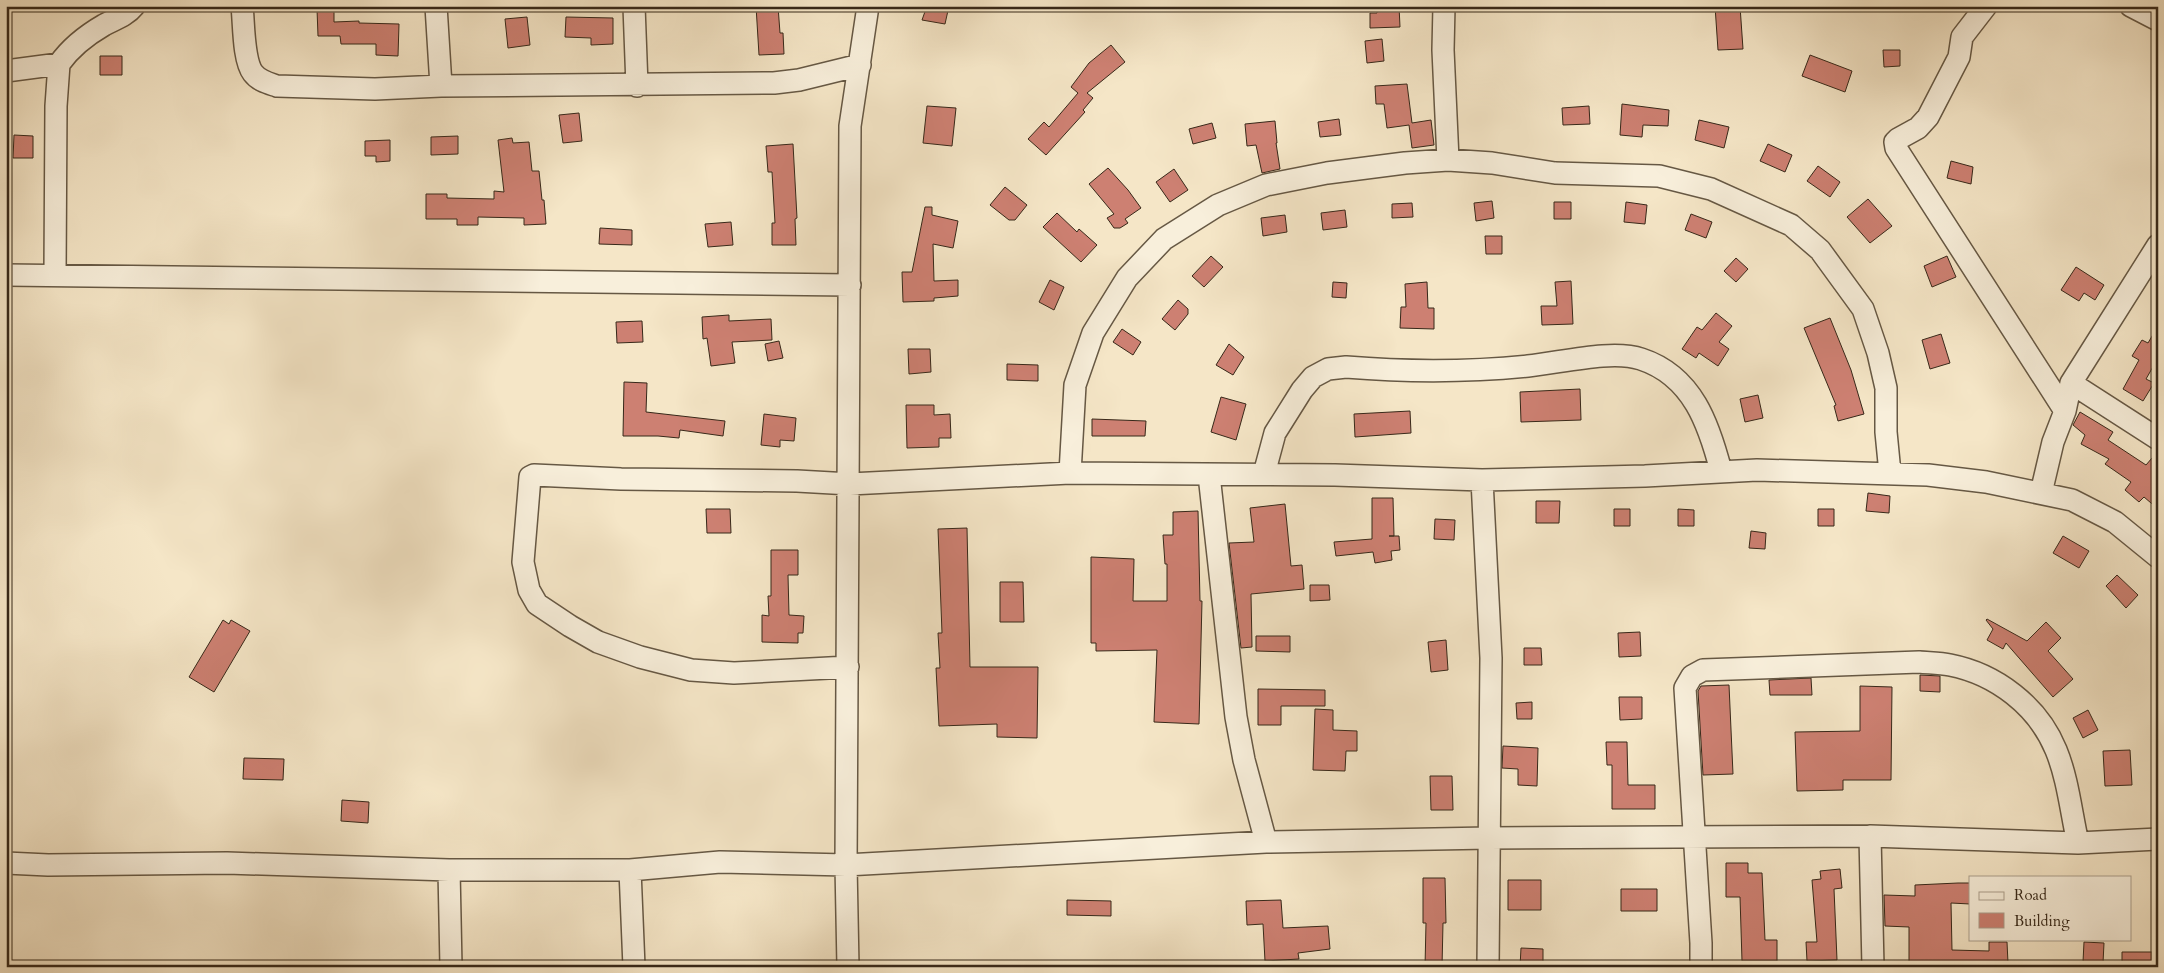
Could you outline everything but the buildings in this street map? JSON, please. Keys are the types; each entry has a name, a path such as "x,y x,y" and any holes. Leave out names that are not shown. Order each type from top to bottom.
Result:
{"street":[{"path":"55,274 56,106 59,64 69,50 83,38 124,16 134,6"},
{"path":"242,6 248,58 252,72 262,81 277,86 375,89 441,86 637,86 774,83 799,80 860,65"},
{"path":"436,6 441,86"},
{"path":"634,6 637,86"},
{"path":"848,967 846,865 850,484 850,126 868,6"},
{"path":"1444,6 1443,50 1448,160"},
{"path":"1986,6 1962,37 1959,57 1928,117 1918,128 1898,139 1895,142 1896,148 2065,411"},
{"path":"2132,6 2158,20"},
{"path":"6,71 59,64"},
{"path":"1070,473 1075,385 1093,333 1127,278 1164,239 1218,205 1266,185 1327,173 1405,163 1448,160 1492,163 1555,173 1659,176 1711,189 1790,225 1820,250 1863,309 1878,353 1886,388 1886,432 1890,473"},
{"path":"2041,492 2053,442 2065,411 2071,383 2158,245"},
{"path":"6,274 850,285"},
{"path":"1264,474 1275,433 1286,414 1302,390 1314,377 1328,369 1346,367 1457,371 1605,357 1641,358 1663,370 1674,379 1700,408 1711,433 1721,471"},
{"path":"2071,383 2158,439"},
{"path":"848,667 734,673 691,670 640,657 598,642 550,614 537,604 529,590 523,562 528,480 534,475 621,479 797,480 850,484 1070,473 1264,474 1482,480 1645,476 1721,471 1890,473 1986,482 2072,500 2115,522 2158,557"},
{"path":"1210,475 1236,717 1244,760 1266,842"},
{"path":"1482,480 1491,658 1488,967"},
{"path":"1701,967 1685,688 1692,676 1703,670 1919,662 1950,665 1979,675 2016,694 2037,716 2056,750 2078,843"},
{"path":"1870,836 1873,967"},
{"path":"6,863 48,865 227,863 449,870 630,870 720,862 846,865 1266,842 1489,838 1870,836 2078,843 2158,838"},
{"path":"449,870 451,967"},
{"path":"630,870 634,967"}]}
